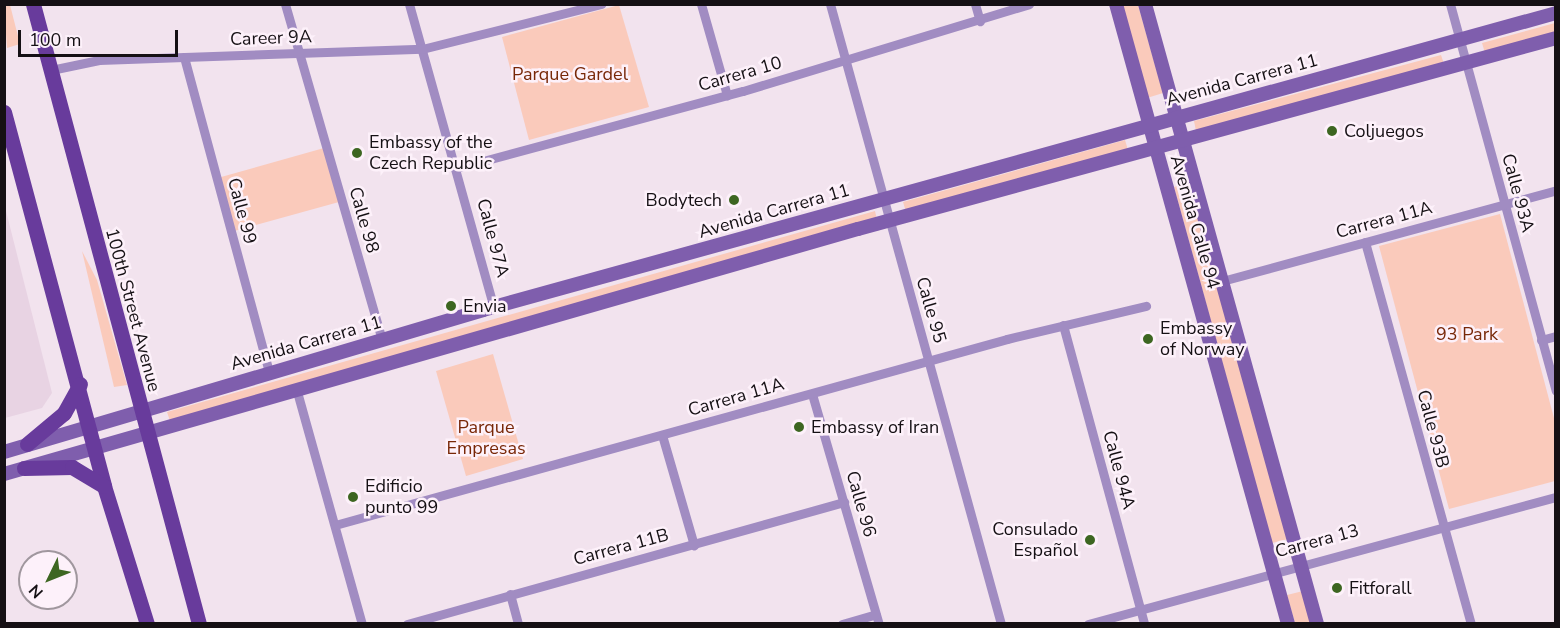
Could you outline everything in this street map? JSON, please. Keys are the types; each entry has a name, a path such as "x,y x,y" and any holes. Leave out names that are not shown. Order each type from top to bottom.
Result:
{"main road":[{"name":"100th Street Avenue","path":"33,4 145,431 199,624"},
{"name":"Avenida Calle 94","path":"1116,4 1288,624"},
{"name":"Avenida Calle 94","path":"1145,4 1317,624"},
{"name":"Avenida Carrera 11","path":"4,452 269,372 494,308 1149,124 1556,13"},
{"path":"4,474 145,431 1155,145 1556,38"},
{"path":"4,112 80,384 104,486 147,624"},
{"path":"27,444 59,420 80,384"},
{"path":"24,468 72,467 104,486"}],"street":[{"name":"Calle 98","path":"285,4 382,340"},
{"name":"Calle 97A","path":"409,4 457,168 494,308"},
{"name":"Career 9A","path":"51,70 92,61 422,50 602,4"},
{"path":"701,4 727,95"},
{"name":"Calle 95","path":"830,4 1001,624"},
{"path":"975,4 980,21"},
{"name":"Carrera 10","path":"457,168 727,95 980,21 1029,4"},
{"name":"Calle 93A","path":"1450,4 1556,391"},
{"name":"Calle 99","path":"184,57 269,372"},
{"name":"Carrera 11A","path":"1222,281 1556,190"},
{"name":"Calle 93B","path":"1365,242 1471,624"},
{"name":"Carrera 11A","path":"335,525 1063,325 1146,306"},
{"name":"Calle 94A","path":"1063,325 1144,624"},
{"path":"1541,340 1556,336"},
{"path":"297,388 362,624"},
{"name":"Calle 96","path":"812,394 877,619"},
{"path":"662,435 694,545"},
{"name":"Carrera 13","path":"1088,624 1442,524 1556,497"},
{"name":"Carrera 11B","path":"407,624 844,502"},
{"path":"510,594 518,624"},
{"path":"842,624 877,619"}],"shaded area":[{"path":"5,207 52,393 42,408 5,418"}],"green space":[{"path":"4,5 10,5 20,44 7,48"},
{"name":"Parque Gardel","path":"619,5 649,107 529,140 502,37"},
{"path":"1121,5 1138,5 1163,93 1147,98"},
{"path":"1555,23 1555,34 1485,53 1482,43"},
{"path":"1441,55 1444,64 1196,131 1194,121"},
{"path":"1125,140 1128,150 906,212 903,202"},
{"path":"324,148 339,202 231,232 214,179"},
{"path":"1190,182 1288,539 1272,543 1174,187"},
{"path":"875,211 877,220 170,421 167,412"},
{"name":"93 Park","path":"1500,214 1555,422 1555,481 1449,509 1379,246"},
{"path":"82,251 97,280 127,385 114,387"},
{"name":"Parque Empresas","path":"493,354 523,459 466,476 436,371"},
{"path":"1303,591 1312,623 1295,623 1287,595"}],"place":[{"name":"Coljuegos","path":"1332,131"},
{"name":"Embassy of the Czech Republic","path":"357,153"},
{"name":"Bodytech","path":"734,200"},
{"name":"Envia","path":"451,306"},
{"name":"Embassy of Norway","path":"1148,339"},
{"name":"Embassy of Iran","path":"799,427"},
{"name":"Edificio punto 99","path":"353,497"},
{"name":"Consulado Español","path":"1090,540"},
{"name":"Fitforall","path":"1337,588"}]}
